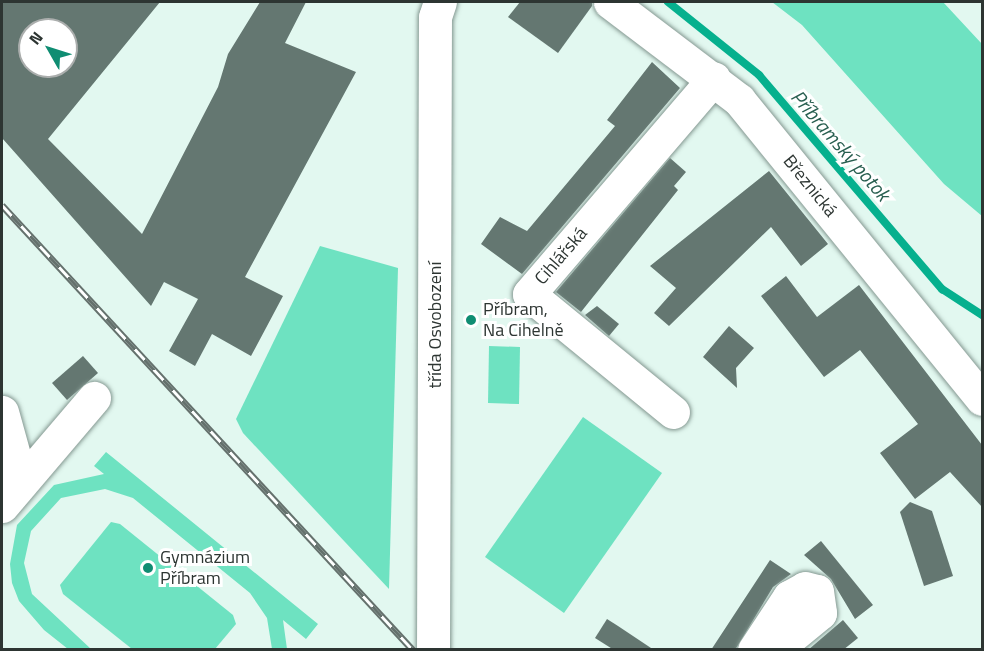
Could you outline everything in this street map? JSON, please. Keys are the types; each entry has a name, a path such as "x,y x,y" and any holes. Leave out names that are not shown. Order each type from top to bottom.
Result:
{"street":[{"name":"Březnická","path":"610,2 714,78 739,100 982,399"},
{"name":"třída Osvobození","path":"433,650 436,7"},
{"name":"Cihlářská","path":"673,412 529,294 714,78"},
{"path":"2,506 94,398"},
{"path":"2,412 15,459 2,490"},
{"path":"754,650 789,597 806,588 817,591 820,613 775,650"}],"green space":[{"path":"772,2 943,2 982,44 982,216 944,184 802,25"},
{"path":"320,246 398,268 389,589 243,433 236,419"},
{"path":"489,346 520,347 519,404 488,403"},
{"path":"583,417 662,473 564,613 485,557"},
{"path":"106,452 318,624 306,639 283,620 287,649 272,649 267,618 250,593 133,498 105,489 61,498 31,531 24,563 32,594 91,649 68,649 44,630 19,601 12,583 10,564 17,525 54,485 104,474 94,466"},
{"path":"111,522 120,524 233,615 236,624 215,649 132,649 63,594 60,585"}],"building":[{"path":"2,2 160,2 48,139 142,234 218,87 228,54 260,2 306,2 285,43 356,72 245,277 283,296 251,356 212,334 195,366 169,351 198,299 164,282 151,306 2,138"},
{"path":"520,2 592,2 592,6 558,53 508,17"},
{"path":"652,62 680,88 522,274 481,244 500,217 527,231 615,126 607,120"},
{"path":"670,158 686,172 674,186 678,190 581,312 556,292"},
{"path":"769,171 828,244 801,266 771,227 669,326 654,313 676,288 650,266"},
{"path":"786,276 817,317 859,285 982,445 982,507 950,472 915,499 880,453 918,424 860,350 824,377 761,296"},
{"path":"597,306 619,324 609,336 585,315"},
{"path":"729,326 754,348 736,368 737,388 703,357"},
{"path":"83,356 98,373 67,400 52,383"},
{"path":"910,502 932,511 953,576 924,586 900,512"},
{"path":"821,541 873,605 855,619 831,579 804,555"},
{"path":"770,560 791,574 773,587 735,650 711,650"},
{"path":"607,619 654,650 614,650 595,638"},
{"path":"843,620 858,638 843,650 808,650"}],"waterway":[{"name":"Příbramský potok","path":"668,2 759,75 942,289 982,315"}],"railway":[{"path":"2,205 413,650"}],"place":[{"name":"Příbram, Na Cihelně","path":"471,320"},
{"name":"Gymnázium Příbram","path":"148,568"}]}
